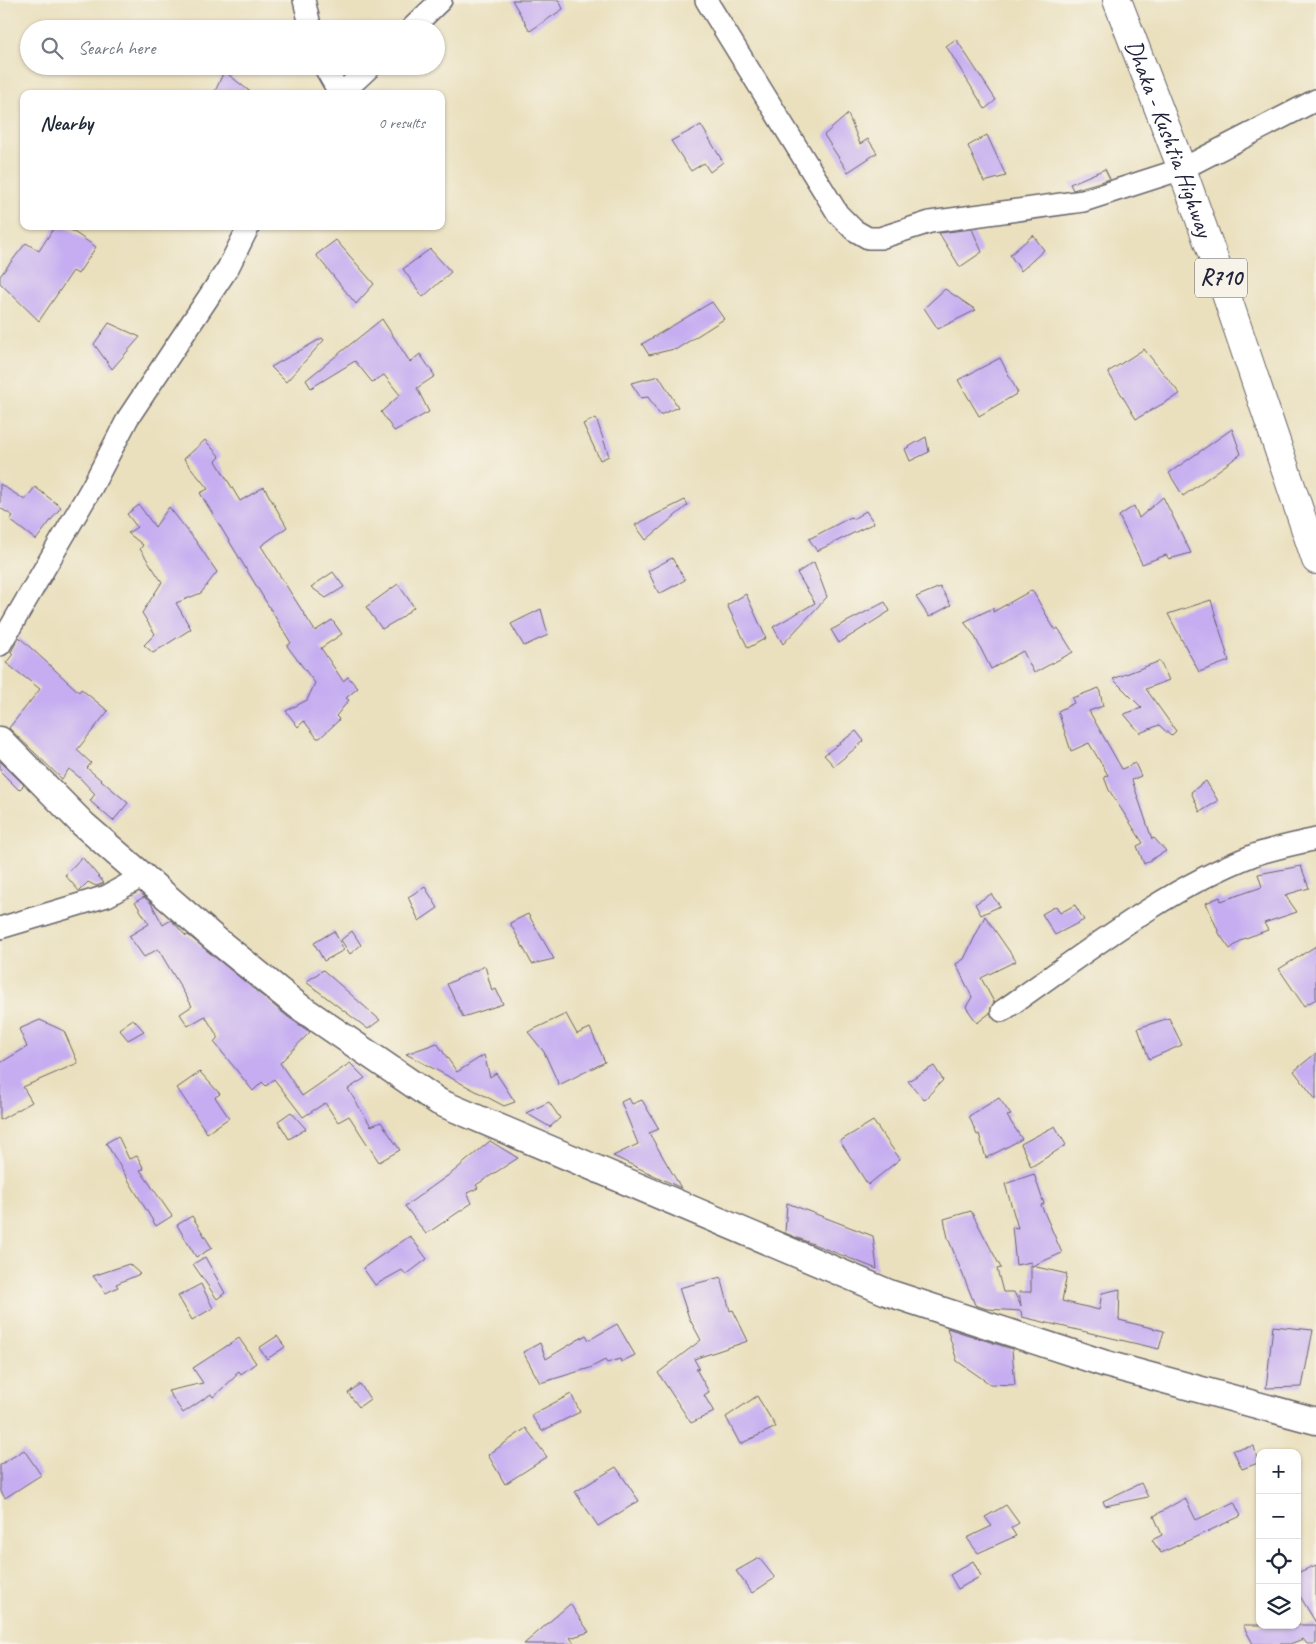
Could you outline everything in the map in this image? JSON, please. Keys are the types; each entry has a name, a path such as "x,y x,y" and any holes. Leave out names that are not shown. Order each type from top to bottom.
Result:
{"main road":[{"name":"Dhaka - Kushtia Highway","path":"1117,0 1182,169 1316,560"}],"street":[{"path":"304,0 309,20"},
{"path":"420,20 441,0"},
{"path":"706,0 838,214 854,230 868,238 880,238 930,222 1083,201 1182,169 1316,100"},
{"path":"329,75 339,90"},
{"path":"345,90 361,75"},
{"path":"0,645 92,487 128,418 228,268 247,230"},
{"path":"0,740 83,824 214,938 296,1005 439,1102 889,1293 1106,1364 1316,1421"},
{"path":"1002,1011 1105,939 1192,884 1254,856 1316,839"},
{"path":"0,928 107,896 131,885 143,876"}],"building":[{"path":"512,0 559,0 563,9 530,31"},
{"path":"956,39 996,100 985,109 946,46"},
{"path":"222,75 229,75 248,90 216,90"},
{"path":"848,114 860,144 868,139 877,153 848,172 824,135"},
{"path":"701,125 723,162 710,172 704,163 691,171 671,141"},
{"path":"987,135 1006,176 984,182 968,146"},
{"path":"1105,169 1110,179 1073,190 1070,184"},
{"path":"972,229 982,252 960,267 939,233"},
{"path":"52,230 71,230 96,247 78,274 73,271 39,321 0,283 0,276 26,243 39,251"},
{"path":"1033,235 1044,250 1021,271 1010,255"},
{"path":"336,240 374,284 356,304 316,255"},
{"path":"430,249 451,272 423,297 403,269"},
{"path":"945,289 976,310 938,329 924,308"},
{"path":"712,302 724,319 675,350 649,355 642,344"},
{"path":"382,319 410,362 420,354 435,376 417,388 429,412 394,431 381,412 400,395 384,375 372,382 355,361 311,388 306,380"},
{"path":"109,323 140,337 112,369 94,344"},
{"path":"322,338 324,340 286,382 271,367"},
{"path":"1144,349 1180,394 1136,419 1108,372"},
{"path":"1000,358 1018,393 979,416 958,380"},
{"path":"659,376 678,407 660,415 648,397 641,398 631,383"},
{"path":"596,418 609,456 600,460 583,424"},
{"path":"1232,429 1241,454 1183,496 1169,473"},
{"path":"926,437 929,452 910,461 905,449"},
{"path":"205,440 220,457 216,461 240,501 264,487 287,527 261,546 315,631 332,620 342,634 321,648 343,681 348,677 358,688 346,698 349,700 336,716 339,719 338,721 320,738 317,738 304,721 298,727 286,711 307,700 315,683 287,646 291,643 200,493 208,489 184,459"},
{"path":"0,484 25,500 35,487 61,507 36,540 10,520 13,516 0,508"},
{"path":"1163,497 1191,553 1169,559 1166,555 1142,564 1119,516 1134,506 1139,518"},
{"path":"685,500 688,505 646,540 635,525"},
{"path":"139,505 155,527 169,507 217,572 201,593 176,603 191,629 153,653 144,645 155,634 142,613 162,582 140,549 143,545 128,533 137,527 127,514"},
{"path":"866,511 874,523 817,551 809,539 851,517 853,519"},
{"path":"672,558 685,580 659,594 648,571"},
{"path":"814,562 827,597 783,644 773,627 815,603 797,573"},
{"path":"333,572 344,587 326,598 311,587"},
{"path":"398,584 414,607 401,618 382,629 366,607"},
{"path":"940,587 951,605 929,617 916,597"},
{"path":"1032,590 1055,630 1058,628 1073,652 1034,673 1023,651 991,669 974,635 964,622 993,608 993,612"},
{"path":"746,594 766,638 748,648 727,605"},
{"path":"1211,600 1229,661 1199,672 1168,614"},
{"path":"885,602 890,611 839,643 831,630"},
{"path":"541,609 548,635 524,646 511,624"},
{"path":"19,637 79,692 81,689 108,711 77,750 91,763 87,768 128,803 113,821 90,801 95,794 79,777 69,769 62,779 9,728 40,689 6,663 13,654 11,652"},
{"path":"1160,661 1169,680 1146,689 1176,731 1171,736 1159,725 1140,733 1124,714 1142,708 1113,679"},
{"path":"1099,688 1103,706 1089,711 1122,769 1135,763 1141,776 1132,780 1152,839 1154,838 1166,851 1144,864 1137,846 1143,843 1109,790 1104,777 1108,775 1089,743 1071,751 1058,711 1074,703 1072,698"},
{"path":"856,731 864,741 834,766 824,755"},
{"path":"0,761 24,785 19,790 0,771"},
{"path":"1206,781 1218,801 1200,812 1191,792"},
{"path":"82,857 104,883 96,886 88,882 79,891 65,875"},
{"path":"1301,866 1309,888 1285,895 1297,912 1264,923 1268,930 1243,939 1230,949 1220,935 1206,903 1220,897 1221,901 1262,887 1258,874"},
{"path":"425,887 438,908 419,921 408,897"},
{"path":"991,894 1000,906 981,915 975,904"},
{"path":"144,897 151,903 163,925 171,920 186,936 188,935 288,1017 310,1032 280,1063 302,1096 350,1063 365,1078 348,1089 371,1126 381,1122 400,1150 379,1162 349,1116 338,1122 325,1103 303,1117 274,1079 266,1086 262,1082 253,1091 214,1042 218,1037 205,1016 188,1026 180,1014 192,1006 158,949 144,957 129,936 149,924 135,902"},
{"path":"1075,905 1084,920 1055,935 1042,914 1056,906 1060,913"},
{"path":"528,914 554,959 532,964 510,923"},
{"path":"985,916 1016,961 981,978 994,1002 990,1013 977,1023 966,1007 972,997 956,964 964,959"},
{"path":"334,931 344,950 324,961 314,943"},
{"path":"352,931 361,945 350,954 341,940"},
{"path":"1316,946 1316,999 1304,1006 1279,969"},
{"path":"485,966 492,991 496,989 503,1004 463,1017 447,984"},
{"path":"323,970 380,1020 368,1029 306,982"},
{"path":"566,1014 577,1034 590,1028 605,1062 559,1085 544,1052 528,1032"},
{"path":"1169,1018 1182,1045 1149,1059 1138,1028"},
{"path":"133,1019 144,1031 128,1040 119,1029"},
{"path":"40,1020 64,1031 78,1063 23,1087 32,1102 0,1120 0,1063 27,1047 19,1029"},
{"path":"437,1043 457,1072 484,1055 490,1077 496,1073 515,1102 504,1106 406,1054"},
{"path":"1316,1053 1316,1100 1294,1071"},
{"path":"934,1066 943,1080 924,1100 908,1081"},
{"path":"200,1072 220,1094 215,1097 229,1118 207,1133 177,1088"},
{"path":"629,1098 632,1104 642,1100 659,1129 649,1133 681,1188 613,1156 638,1144 621,1102"},
{"path":"999,1098 1011,1115 1007,1116 1022,1139 986,1158 979,1134 977,1135 969,1116"},
{"path":"549,1102 560,1118 550,1127 526,1113"},
{"path":"291,1112 306,1129 289,1139 278,1121"},
{"path":"873,1121 900,1159 868,1185 840,1141"},
{"path":"1055,1126 1066,1145 1031,1167 1021,1144"},
{"path":"118,1136 129,1159 137,1156 144,1169 140,1170 172,1216 156,1226 106,1143"},
{"path":"490,1141 518,1158 476,1185 478,1188 467,1193 472,1203 426,1234 405,1206 453,1172"},
{"path":"1034,1174 1044,1204 1041,1205 1062,1253 1032,1266 1067,1274 1062,1301 1099,1310 1102,1293 1120,1289 1119,1320 1164,1331 1159,1349 1022,1317 1021,1311 987,1309 975,1305 948,1238 944,1219 971,1211 1001,1268 997,1269 1003,1292 1014,1292 1021,1306 1019,1292 1031,1292 1031,1262 1016,1265 1012,1227 1018,1228 1005,1184"},
{"path":"787,1203 873,1236 877,1269 785,1233"},
{"path":"192,1216 212,1248 196,1257 177,1225"},
{"path":"410,1236 427,1259 406,1275 402,1270 375,1285 363,1268"},
{"path":"205,1257 225,1293 217,1299 193,1264"},
{"path":"129,1264 140,1274 116,1284 118,1287 106,1293 93,1276"},
{"path":"721,1277 730,1311 733,1310 748,1341 694,1359 699,1368 696,1369 709,1392 704,1395 714,1412 691,1423 658,1373 701,1340 689,1318 679,1288"},
{"path":"201,1284 213,1308 192,1320 178,1296"},
{"path":"617,1324 635,1355 621,1362 620,1359 607,1363 605,1360 590,1368 540,1383 523,1352 540,1343 546,1359 586,1335 589,1340"},
{"path":"1273,1326 1313,1330 1302,1387 1266,1388"},
{"path":"947,1328 1012,1349 1015,1385 990,1384 957,1361"},
{"path":"277,1336 285,1347 267,1359 259,1348"},
{"path":"239,1338 256,1363 241,1374 239,1371 235,1374 237,1375 213,1397 211,1394 183,1413 168,1391 203,1383 193,1368"},
{"path":"360,1384 370,1399 359,1407 348,1393"},
{"path":"571,1394 580,1412 542,1431 531,1415"},
{"path":"757,1396 776,1427 740,1444 726,1417"},
{"path":"526,1428 547,1457 505,1484 488,1455"},
{"path":"1254,1446 1256,1464 1242,1469 1233,1450"},
{"path":"24,1450 41,1475 5,1498 0,1490 0,1465"},
{"path":"616,1467 639,1501 598,1526 575,1492"},
{"path":"1141,1483 1148,1497 1105,1506 1103,1501"},
{"path":"1185,1498 1196,1520 1234,1502 1241,1516 1161,1553 1152,1540 1162,1535 1154,1516"},
{"path":"1006,1505 1019,1523 1011,1528 1016,1536 978,1553 967,1538 992,1526 985,1517"},
{"path":"759,1558 775,1578 752,1593 736,1571"},
{"path":"973,1561 981,1576 958,1589 950,1575"},
{"path":"1316,1565 1316,1623 1301,1598 1301,1571"},
{"path":"570,1604 589,1632 570,1638 575,1644 524,1644"},
{"path":"1243,1625 1256,1625 1256,1629 1301,1629 1301,1625 1316,1625 1316,1644 1307,1644 1303,1639 1290,1644 1253,1644"}]}
